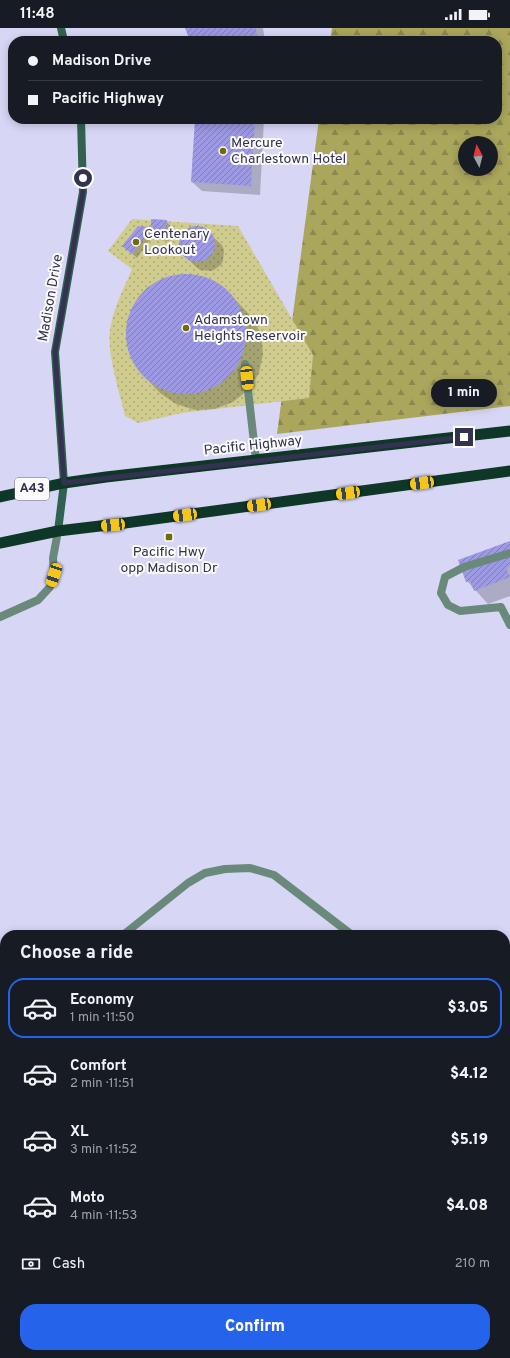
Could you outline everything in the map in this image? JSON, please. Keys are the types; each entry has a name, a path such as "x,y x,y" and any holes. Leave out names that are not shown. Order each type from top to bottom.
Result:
{"highway":[{"name":"Pacific Highway","path":"0,496 64,483 510,431"},
{"path":"0,543 58,531 125,524 510,471"}],"main road":[{"name":"Madison Drive","path":"58,531 64,483 55,352 83,192 81,124"}],"street":[{"path":"245,364 256,460"},
{"path":"0,617 38,600 50,587 54,575 53,558 58,531"},
{"path":"510,553 464,566 445,577 441,593 448,605 460,611 501,607 510,625"},
{"path":"129,930 188,883 206,873 225,868 250,868 274,875 346,930"}],"green space":[{"path":"332,28 510,28 510,406 277,434 318,124 502,124 502,36 331,36"}],"shaded area":[{"path":"132,219 238,226 313,355 309,398 182,413 138,423 125,416 111,357 110,334 115,310 132,269 108,251"}],"building":[{"path":"185,28 256,28 257,36 188,36"},
{"name":"Mercure Charlestown Hotel","path":"195,124 255,124 251,186 191,182"},
{"path":"151,219 167,220 165,236 154,236 155,229 151,228"},
{"path":"138,226 150,227 149,232 132,254 122,246"},
{"path":"200,226 210,231 214,237 214,251 210,257 204,261 194,262 184,257 180,251 179,241 184,231 190,227"},
{"name":"Adamstown Heights Reservoir","path":"186,274 209,278 229,291 242,311 246,334 242,357 229,377 209,390 186,394 163,390 143,377 130,357 126,334 130,311 143,291 163,278"},
{"path":"510,541 510,566 506,568 510,577 474,591 470,581 466,582 458,560"}],"place":[{"name":"Mercure Charlestown Hotel","path":"223,151"},
{"name":"Centenary Lookout","path":"136,242"},
{"name":"Adamstown Heights Reservoir","path":"186,328"},
{"name":"Pacific Hwy opp Madison Dr","path":"169,537"}],"route":[{"path":"83,178 83,192 55,352 64,455 64,483 464,437"}]}
